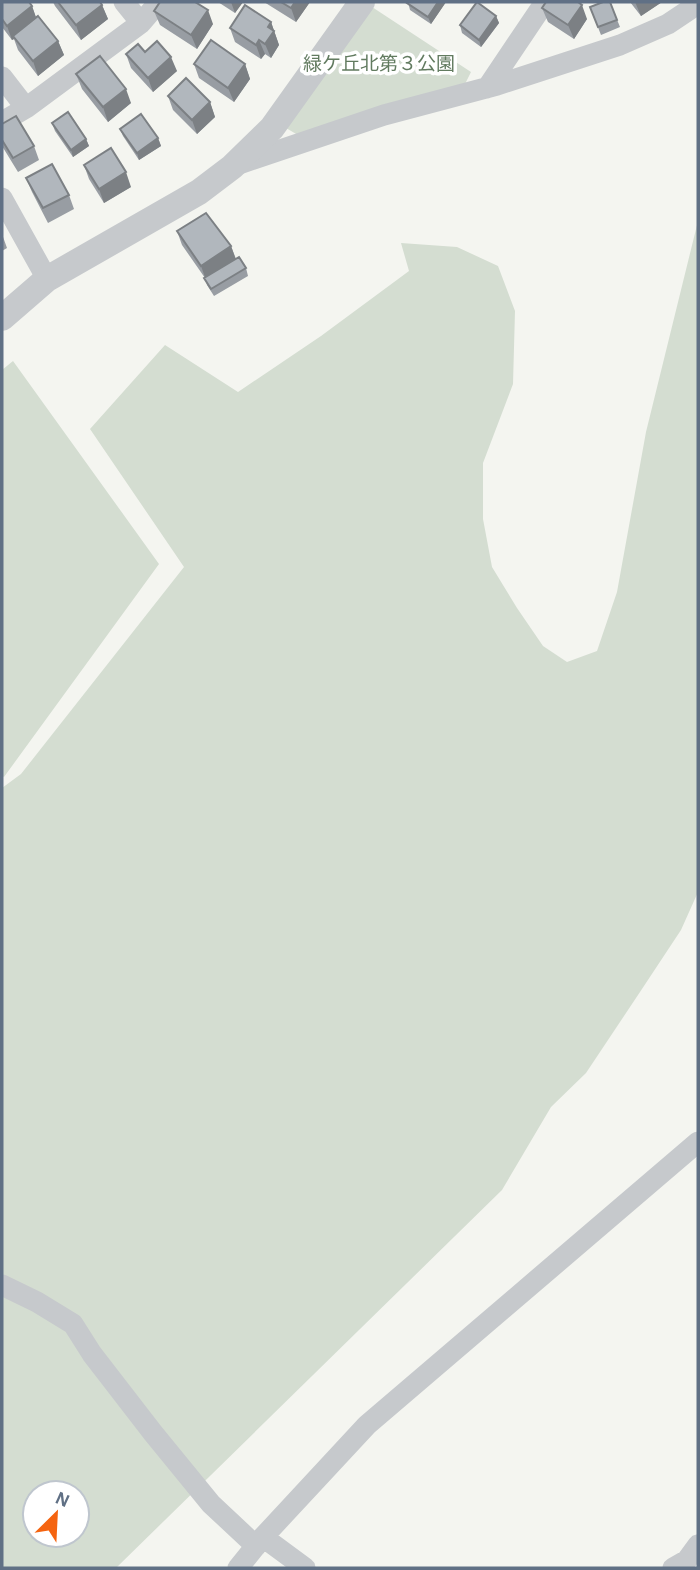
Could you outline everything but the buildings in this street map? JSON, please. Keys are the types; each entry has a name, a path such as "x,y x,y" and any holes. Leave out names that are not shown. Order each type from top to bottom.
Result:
{"street":[{"path":"124,2 141,23"},
{"path":"2,122 26,108 141,23 159,2"},
{"path":"2,317 47,279 199,192 232,167 272,128 362,2"},
{"path":"487,88 545,2"},
{"path":"232,167 384,115 487,88 620,45 668,24 698,4"},
{"path":"2,77 26,108"},
{"path":"2,198 47,279"},
{"path":"238,1568 259,1541 367,1425 698,1142"},
{"path":"2,1285 73,1324 115,1384 202,1494 234,1527 305,1568"},
{"path":"673,1568 687,1560 698,1545"}],"green space":[{"name":"緑ケ丘北第３公園","path":"369,5 471,72 464,86 303,138 286,128"},
{"path":"698,221 698,892 681,930 586,1073 551,1107 502,1190 116,1568 2,1568 2,788 21,774 184,567 90,429 165,345 238,392 321,336 409,271 401,243 457,247 498,266 515,311 513,384 483,463 483,519 492,567 543,646 567,662 597,651 617,592 646,432"},
{"path":"13,361 159,564 4,777 2,370"}]}
